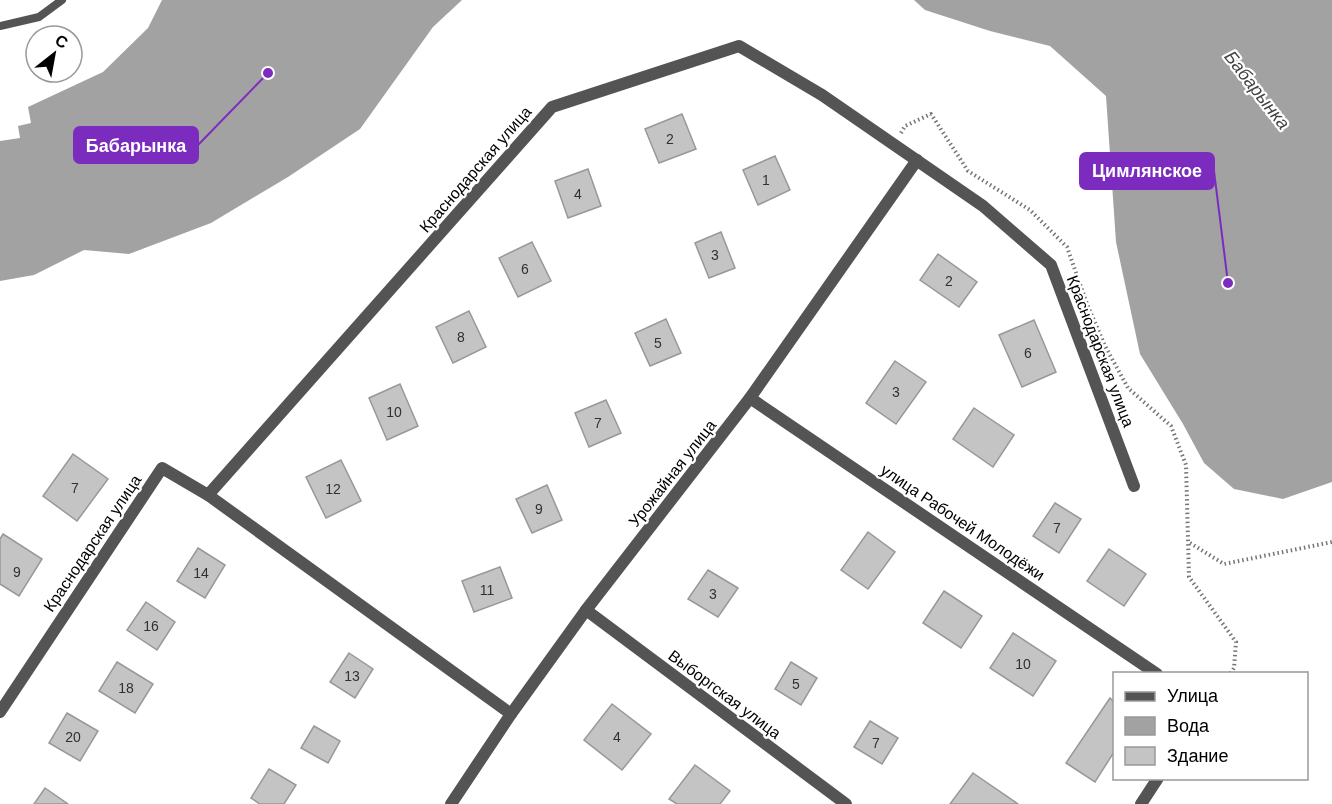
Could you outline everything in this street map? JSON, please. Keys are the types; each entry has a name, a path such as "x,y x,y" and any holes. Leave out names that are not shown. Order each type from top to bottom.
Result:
{"street":[{"name":"Краснодарская улица","path":"0,712 162,468 208,495 552,107 739,46 822,95 983,206 1051,265 1134,486"},
{"name":"Урожайная улица","path":"451,804 586,610 750,399 917,160"},
{"name":"улица Рабочей Молодёжи","path":"750,399 1154,672"},
{"path":"208,495 512,714"},
{"name":"Выборгская улица","path":"586,610 846,804"},
{"path":"1141,804 1157,780"}],"lane":[{"path":"0,26 39,17 62,0"}],"path":[{"path":"1231,672 1234,668 1236,642 1189,577 1189,542 1224,564 1332,542"}],"water":[{"path":"162,0 462,0 433,27 360,129 288,177 211,223 129,254 84,250 34,275 0,281 0,141 20,138 18,126 31,123 28,107 77,84 84,84 84,81 103,72 148,28"},
{"path":"914,0 1332,0 1332,482 1283,499 1234,489 1204,463 1140,354 1116,242 1106,96 1050,46 990,31 925,10"}],"building":[{"path":"682,114 696,149 659,163 645,129"},
{"path":"775,156 790,190 758,205 743,170"},
{"path":"588,169 601,206 568,218 555,181"},
{"path":"721,232 735,268 709,278 695,243"},
{"path":"532,242 551,281 518,297 499,258"},
{"path":"938,254 977,282 959,307 920,280"},
{"path":"469,311 486,347 453,363 436,327"},
{"path":"666,319 681,353 650,366 635,333"},
{"path":"1034,320 1056,372 1022,387 999,335"},
{"path":"895,361 926,382 896,424 866,403"},
{"path":"400,384 418,426 387,440 369,398"},
{"path":"606,400 621,433 589,447 575,413"},
{"path":"974,408 1014,435 993,467 953,439"},
{"path":"73,454 108,479 77,521 43,496"},
{"path":"341,460 361,501 326,518 306,477"},
{"path":"547,485 562,520 532,533 516,499"},
{"path":"1055,503 1081,519 1059,553 1033,536"},
{"path":"868,532 895,552 868,589 841,570"},
{"path":"3,534 42,559 19,596 0,584 0,539"},
{"path":"198,548 225,565 205,598 177,581"},
{"path":"1109,549 1146,574 1124,606 1087,581"},
{"path":"500,567 512,598 474,612 462,581"},
{"path":"708,570 738,588 718,617 688,599"},
{"path":"944,591 982,616 961,648 923,623"},
{"path":"146,602 175,622 157,650 127,630"},
{"path":"1013,633 1056,661 1033,696 990,668"},
{"path":"349,653 373,669 355,698 330,682"},
{"path":"117,662 153,684 135,713 99,691"},
{"path":"791,662 817,678 801,705 775,689"},
{"path":"1110,698 1113,701 1113,754 1095,782 1066,763"},
{"path":"612,704 651,734 622,770 584,740"},
{"path":"67,713 98,731 80,761 49,743"},
{"path":"870,721 898,738 882,764 854,747"},
{"path":"314,726 340,741 328,763 301,748"},
{"path":"695,765 730,791 720,804 677,804 669,799"},
{"path":"269,769 296,785 284,804 260,804 251,798"},
{"path":"973,773 1018,804 950,804"},
{"path":"45,788 68,804 34,804"}],"place":[{"name":"Бабарынка","path":"268,73"},
{"name":"Цимлянское","path":"1228,283"}]}
